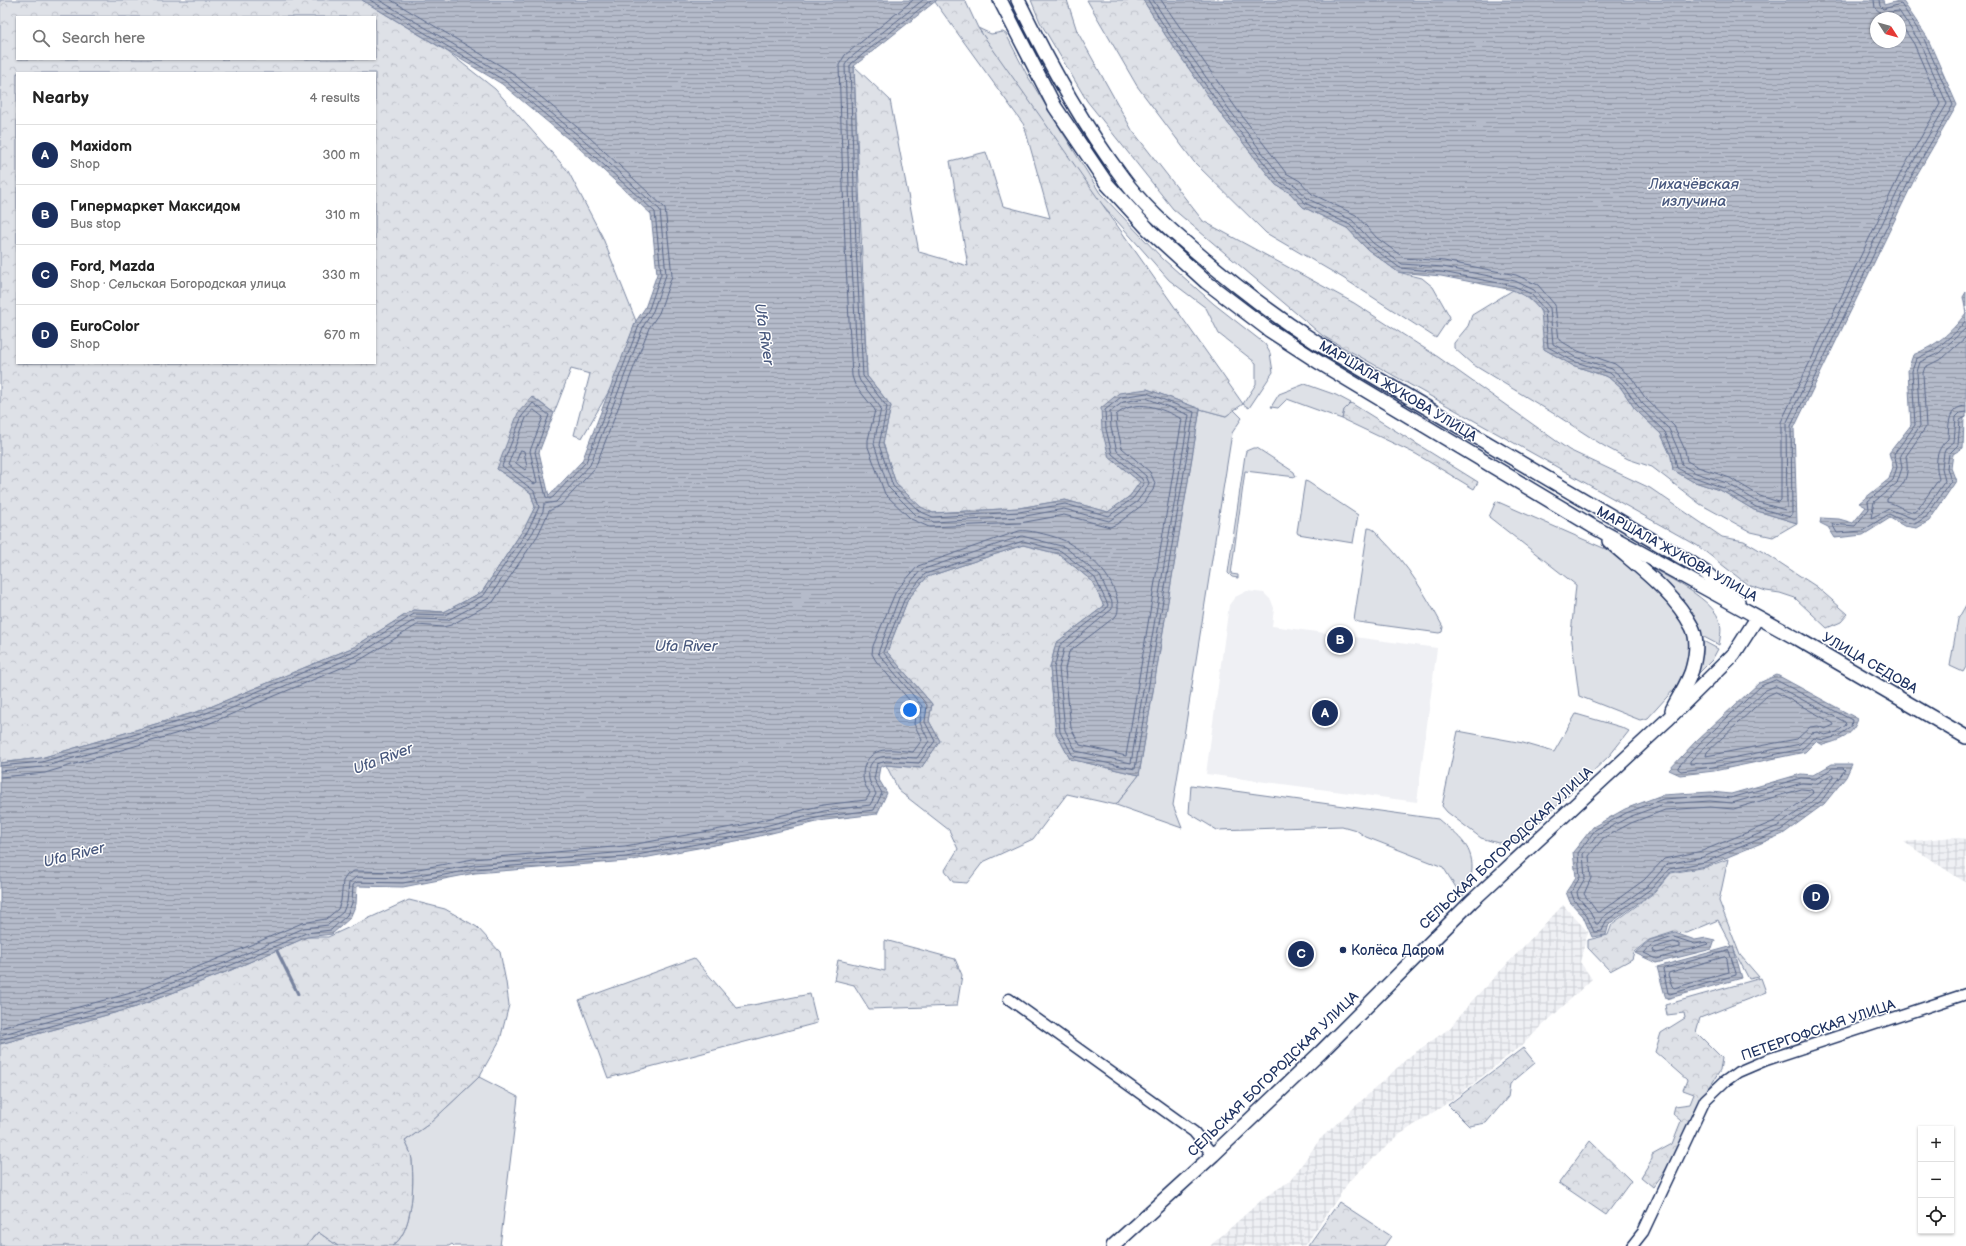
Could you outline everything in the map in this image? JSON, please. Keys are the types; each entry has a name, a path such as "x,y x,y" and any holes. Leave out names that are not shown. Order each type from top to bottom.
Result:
{"main road":[{"name":"МАРШАЛА ЖУКОВА УЛИЦА","path":"1000,0 1055,107 1107,184 1150,230 1206,282 1269,330 1320,363 1592,526 1757,618"},
{"name":"МАРШАЛА ЖУКОВА УЛИЦА","path":"1018,0 1064,90 1122,178 1159,220 1236,287 1278,318 1317,343 1691,563 1706,573 1757,618"},
{"path":"1592,526 1657,584 1676,604 1692,628 1696,647 1693,668 1667,720"},
{"name":"СЕЛЬСКАЯ БОГОРОДСКАЯ УЛИЦА","path":"1113,1246 1213,1155 1321,1052 1471,902 1667,720 1734,654 1757,618"},
{"name":"УЛИЦА СЕДОВА","path":"1757,618 1796,638 1966,737"}],"street":[{"name":"ПЕТЕРГОФСКАЯ УЛИЦА","path":"1632,1246 1643,1232 1705,1100 1724,1082 1738,1072 1766,1060 1966,994"},
{"path":"1009,999 1194,1132 1213,1155"}],"shaded area":[{"path":"1247,591 1264,593 1271,600 1274,608 1272,626 1437,648 1417,802 1206,774 1229,605 1235,597"},
{"path":"1953,837 1966,839 1966,883 1904,842"},
{"path":"1563,905 1588,932 1580,962 1592,979 1523,1044 1455,1098 1399,1135 1350,1180 1305,1246 1210,1246 1265,1197 1290,1181 1320,1139 1410,1056 1450,1028 1469,1004"}],"green space":[{"path":"0,0 362,0 448,52 495,89 568,171 602,236 636,321 613,384 582,438 574,435 590,374 571,369 554,413 533,397 497,469 531,493 535,507 525,527 482,592 444,612 413,610 354,647 203,710 41,758 0,763"},
{"path":"937,0 965,0 978,28 1243,404 1226,416 1200,409 1147,389 1109,457 1140,482 1130,496 1108,512 1065,500 1019,508 933,513 921,508 896,484 883,443 891,406 867,376 854,66 890,100 919,252 968,266 950,161 986,152 1003,206 1050,218 1024,125 935,2"},
{"path":"1031,0 1067,0 1077,31 1132,130 1203,221 1354,303 1438,357 1569,450 1650,488 1722,537 1744,541 1768,555 1817,587 1848,614 1841,622 1827,628 1795,598 1748,585 1698,546 1323,336 1173,209 1087,101 1040,22"},
{"path":"1087,0 1143,0 1166,36 1223,117 1276,185 1290,193 1303,207 1347,228 1367,249 1398,272 1422,278 1433,287 1450,317 1436,338 1343,278 1266,233 1194,162 1137,86"},
{"path":"978,28 991,34 1003,32 1006,34 1027,75 1100,193 1163,259 1214,304 1265,344 1270,353 1273,372 1249,408 1243,404 1256,384 1256,363 1219,334 1206,308 1169,280 1079,178"},
{"path":"1513,290 1532,301 1541,313 1544,328 1544,349 1572,365 1608,377 1621,388 1635,409 1661,434 1671,456 1673,470 1692,481 1722,491 1754,510 1797,523 1773,537 1751,532 1700,504 1652,467 1628,459 1604,446 1472,364 1454,348 1454,343 1468,326 1472,315"},
{"path":"1305,384 1336,395 1351,403 1344,410 1342,419 1287,399 1278,408 1271,407 1279,394"},
{"path":"1351,403 1478,482 1474,489 1416,454 1342,419 1344,410"},
{"path":"1200,409 1226,416 1234,410 1242,418 1232,433 1173,805 1182,828 1116,805 1139,775"},
{"path":"1257,448 1294,472 1296,477 1245,471 1231,574 1238,575 1238,578 1232,577 1228,573 1245,455 1246,451"},
{"path":"1305,481 1358,515 1353,543 1298,534 1297,532"},
{"path":"1496,501 1617,554 1685,621 1692,646 1687,665 1676,687 1648,718 1640,720 1579,696 1571,634 1576,585 1489,517"},
{"path":"1368,528 1377,533 1408,570 1437,615 1443,627 1442,632 1439,633 1358,622 1354,620"},
{"path":"1023,545 1059,554 1092,581 1104,606 1056,643 1050,668 1056,733 1070,759 1139,775 1116,805 1067,794 1033,839 983,862 967,883 953,882 945,870 958,849 949,830 899,791 886,765 921,768 940,741 929,721 932,704 887,652 908,599 927,577"},
{"path":"1648,566 1690,590 1710,606 1717,614 1720,623 1721,632 1719,645 1702,636 1694,616 1672,589"},
{"path":"1966,605 1966,667 1963,672 1950,666 1958,619"},
{"path":"1703,641 1718,649 1712,660 1696,676 1703,654"},
{"path":"1576,714 1621,727 1629,731 1610,755 1521,840 1498,843 1481,838 1447,812 1442,806 1458,731 1523,743 1554,752"},
{"path":"1191,785 1438,819 1462,840 1470,853 1472,869 1470,884 1462,897 1443,867 1366,837 1356,830 1342,826 1217,830 1189,813"},
{"path":"1728,859 1719,901 1740,955 1759,977 1749,979 1718,920 1687,933 1674,932 1649,940 1634,952 1632,959 1610,971 1588,948 1588,940 1608,935 1612,924 1655,892 1671,873 1706,867"},
{"path":"409,900 445,909 477,927 500,952 509,1005 500,1040 479,1077 429,1124 405,1141 412,1159 413,1183 411,1208 404,1231 399,1240 392,1246 338,1246 318,1232 306,1246 0,1246 0,1044 136,1007 231,970 307,937 328,937"},
{"path":"885,940 955,959 962,975 957,1006 869,1009 854,985 834,980 838,960 885,971"},
{"path":"694,958 737,1008 810,994 817,1023 608,1078 579,1000"},
{"path":"1761,978 1766,992 1700,1018 1696,1032 1722,1058 1720,1071 1702,1099 1675,1157 1653,1187 1641,1177 1652,1159 1652,1155 1672,1144 1681,1121 1673,1114 1675,1106 1690,1104 1694,1094 1683,1090 1687,1080 1655,1052 1661,1033 1685,1018 1684,1013 1667,1015 1665,1005"},
{"path":"1523,1048 1535,1063 1510,1084 1508,1097 1486,1123 1469,1126 1448,1105"},
{"path":"479,1077 518,1097 500,1246 454,1246 452,1244 449,1246 392,1246 399,1240 404,1231 411,1208 413,1183 412,1159 405,1141 429,1124"},
{"path":"1590,1141 1631,1181 1606,1215 1559,1183"},
{"path":"1339,1202 1391,1236 1384,1246 1308,1246"},
{"path":"318,1232 338,1246 306,1246"}],"water":[{"name":"Ufa River","path":"362,0 937,0 854,66 860,246 867,376 891,406 883,443 896,484 921,507 933,513 1019,508 1065,500 1108,512 1130,496 1140,482 1109,457 1102,430 1101,408 1119,393 1147,389 1200,409 1139,775 1070,759 1056,733 1050,668 1056,643 1104,606 1092,581 1059,554 1023,545 927,577 908,599 887,652 932,704 929,721 940,741 921,768 886,765 880,767 878,778 887,793 877,814 825,820 747,839 627,861 475,873 403,887 357,886 356,904 350,918 332,934 307,937 231,970 136,1007 0,1044 0,763 41,758 203,710 354,647 413,610 444,612 482,592 525,527 535,507 531,493 497,469 518,413 532,397 554,413 539,452 549,496 582,461 636,321 645,308 657,274 651,214 579,148 502,84"},
{"name":"Лихачёвская излучина","path":"1143,0 1883,0 1884,5 1902,0 1927,37 1957,105 1915,178 1794,428 1797,523 1754,510 1722,491 1692,481 1673,470 1671,456 1661,434 1635,409 1621,388 1608,377 1572,365 1544,349 1541,311 1529,298 1513,290 1441,276 1398,272 1367,249 1347,228 1303,207 1290,193 1276,185 1223,117 1166,36"},
{"path":"1966,292 1966,313 1963,297"},
{"path":"1966,313 1966,417 1964,418 1963,448 1953,454 1951,468 1956,481 1929,521 1917,528 1904,526 1890,518 1863,535 1835,538 1828,527 1820,523 1821,518 1839,519 1853,523 1866,507 1859,503 1889,479 1893,467 1889,453 1911,425 1908,370 1913,355 1936,343 1954,327"},
{"path":"1777,675 1858,719 1849,734 1845,737 1823,745 1816,741 1805,752 1714,771 1680,775 1669,770 1696,741 1759,683"},
{"path":"1832,764 1852,764 1846,777 1824,804 1783,834 1706,866 1671,872 1655,891 1609,924 1606,935 1592,937 1583,916 1570,902 1566,892 1576,877 1573,852 1593,827 1625,809 1662,795 1711,792 1731,794 1801,774 1813,775"},
{"path":"1675,933 1695,940 1706,938 1715,940 1712,949 1656,963 1635,953 1650,940"},
{"path":"1733,946 1742,978 1666,999 1657,967"}],"waterway":[{"path":"277,951 298,994"}],"place":[{"name":"Гипермаркет Максидом","path":"1340,640"},
{"name":"Maxidom","path":"1325,713"},
{"name":"EuroColor","path":"1816,897"},
{"name":"Колёса Даром","path":"1343,950"},
{"name":"Ford, Mazda","path":"1301,954"}]}
